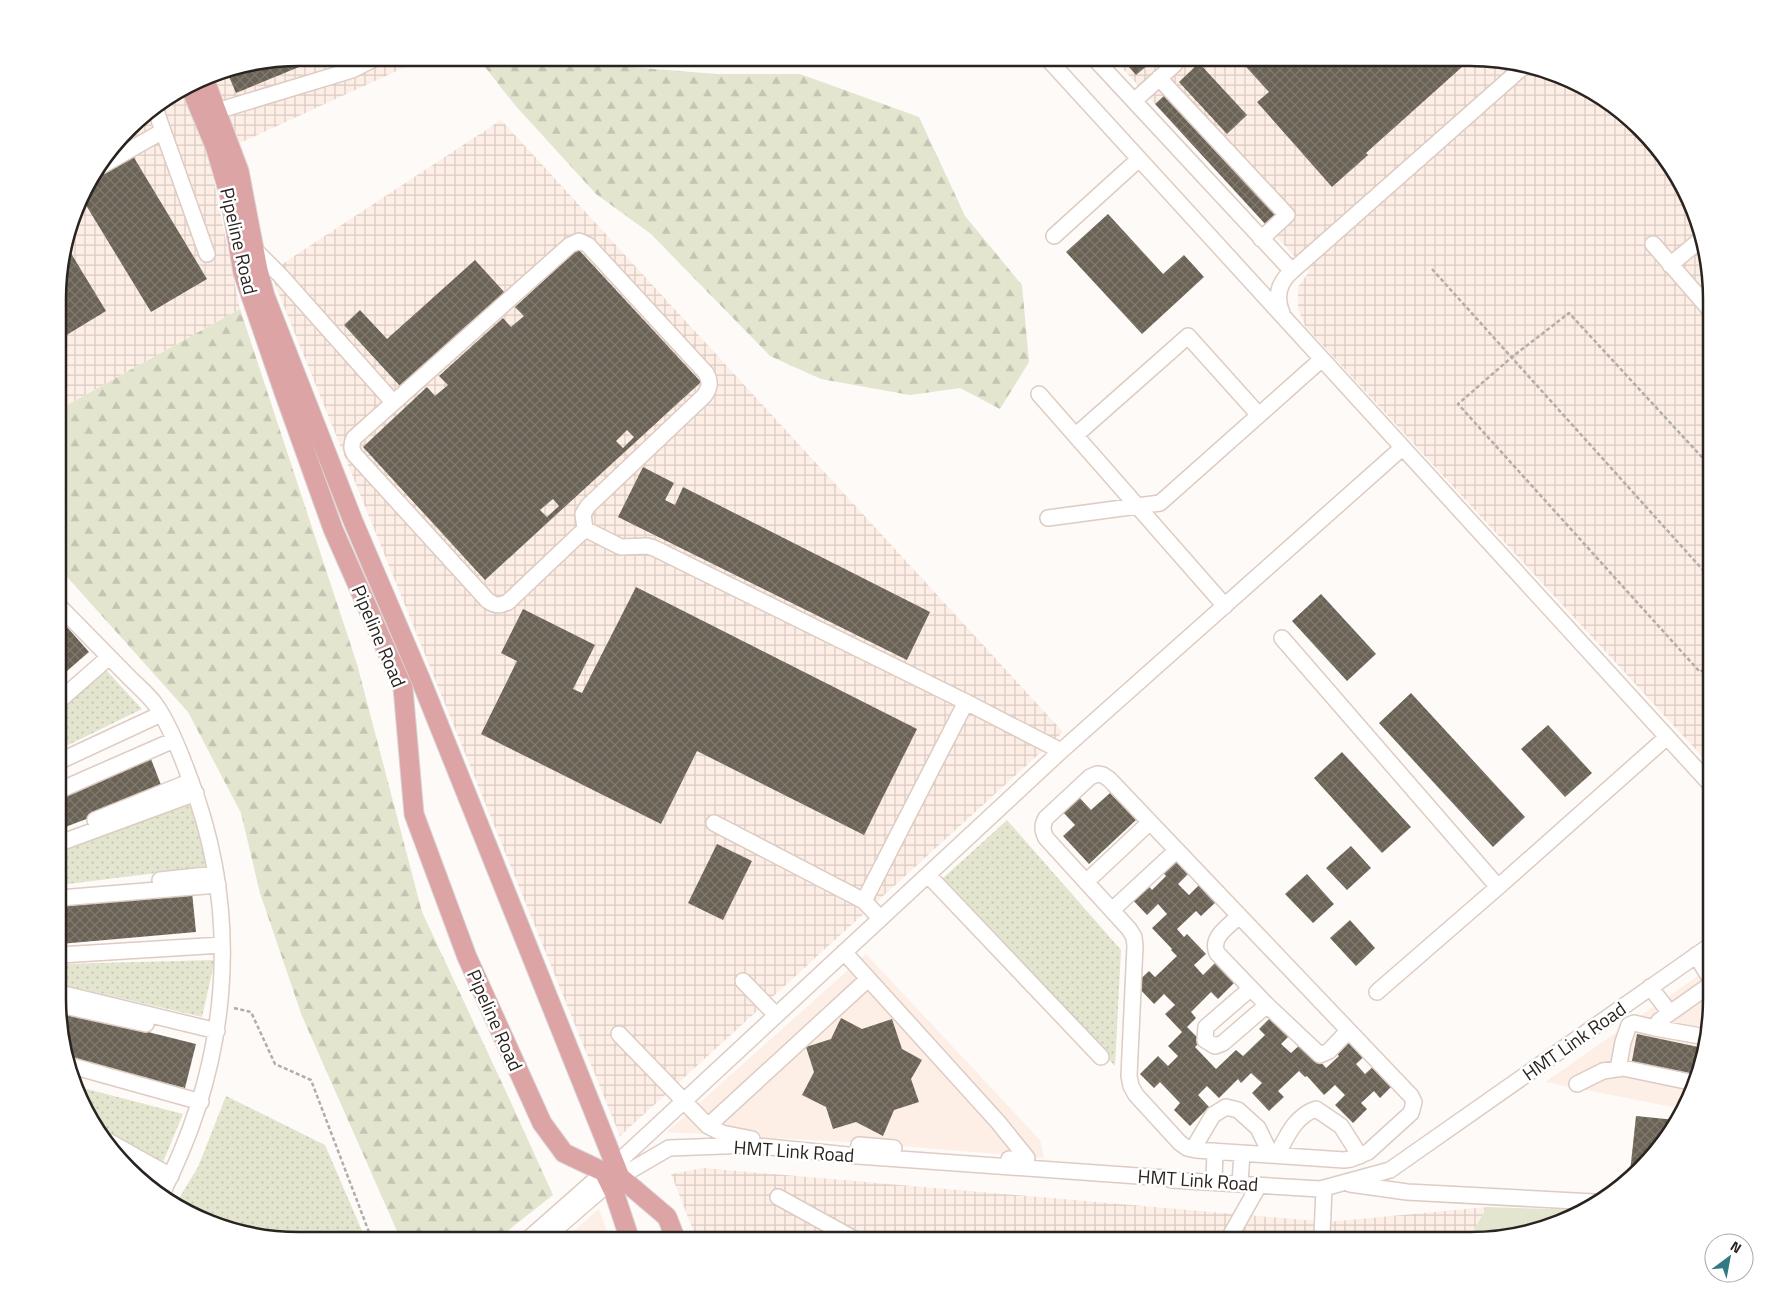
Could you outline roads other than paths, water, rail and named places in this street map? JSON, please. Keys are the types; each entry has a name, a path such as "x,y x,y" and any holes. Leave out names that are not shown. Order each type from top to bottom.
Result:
{"main road":[{"name":"Pipeline Road","path":"205,86 210,113"},
{"name":"Pipeline Road","path":"194,91 210,113 239,172 237,196 243,273 332,529 403,688 414,814 467,957 542,1123 564,1153 612,1174"},
{"name":"Pipeline Road","path":"237,196 254,249 265,296 294,373 353,521 420,678 612,1174 628,1232"},
{"path":"612,1174 667,1217 673,1232"}],"street":[{"path":"210,113 360,66"},
{"path":"1054,66 1703,776"},
{"path":"1101,66 1292,271"},
{"path":"1134,101 1172,66"},
{"path":"1284,317 1278,304 1278,294 1285,278 1518,72"},
{"path":"1159,78 1287,215 1261,239"},
{"path":"157,114 207,254"},
{"path":"112,160 163,131"},
{"path":"1054,236 1139,159"},
{"path":"579,241 584,242 706,373 710,386 704,396 588,506 584,514 585,529 508,602 502,605 495,605 488,601 355,455 352,449 354,438 393,402 570,244 579,241"},
{"path":"1652,244 1703,301"},
{"path":"1670,265 1696,244"},
{"path":"254,249 280,275 393,402"},
{"path":"1076,435 1188,336 1258,414"},
{"path":"1048,518 1160,503 1322,359"},
{"path":"1039,394 1225,606"},
{"path":"551,1232 684,1101 1061,751 1402,448"},
{"path":"585,529 621,547 640,546 654,548 1061,751"},
{"path":"66,613 155,704 161,714 193,787 205,824 217,879 222,941 220,1004 216,1035 199,1106 186,1143 166,1187"},
{"path":"1282,638 1498,888"},
{"path":"66,685 106,655"},
{"path":"66,694 106,655"},
{"path":"864,902 966,702"},
{"path":"66,758 161,714"},
{"path":"1377,992 1498,888 1667,737"},
{"path":"66,787 174,740"},
{"path":"1096,774 1103,775 1177,850 1411,1096 1414,1102 1411,1112 1368,1152 1344,1160 1193,1150 1180,1143 1136,1095 1131,1086 1129,1076 1134,936 1129,928 1046,838 1042,824 1084,783 1096,774"},
{"path":"66,832 193,787"},
{"path":"66,840 193,787"},
{"path":"1086,882 1150,822"},
{"path":"714,823 864,902 880,918"},
{"path":"1112,910 1177,850"},
{"path":"928,875 1101,1057"},
{"path":"66,891 217,879"},
{"path":"66,897 217,879"},
{"path":"1240,916 1218,936 1215,947 1217,953 1250,989 1320,1056 1329,1051 1348,1031"},
{"path":"66,950 222,941"},
{"path":"66,954 222,941"},
{"name":"HMT Link Road","path":"537,1232 612,1174 669,1148 750,1145 858,1151 1172,1180 1320,1189 1390,1170 1703,950"},
{"path":"844,952 998,1122 1027,1158 1025,1160 904,1154"},
{"path":"1696,955 1703,967"},
{"path":"708,1126 868,979"},
{"path":"743,981 776,1015"},
{"path":"1650,987 1670,1013"},
{"path":"1250,989 1206,1027 1205,1040 1215,1046 1223,1043 1266,1005"},
{"path":"1655,1028 1659,1021 1703,990"},
{"path":"66,995 216,1035"},
{"path":"66,1006 216,1035"},
{"path":"1618,1068 1623,1042 1629,1025 1634,1023 1700,1036"},
{"path":"619,1034 708,1126 722,1133 753,1139 858,1151"},
{"path":"77,1068 199,1106"},
{"path":"1577,1084 1603,1071 1618,1068 1687,1082"},
{"path":"80,1077 199,1106"},
{"path":"1193,1150 1213,1115 1226,1107 1238,1110 1258,1128 1274,1155"},
{"path":"1274,1155 1294,1124 1307,1112 1316,1109 1341,1126 1360,1156"},
{"path":"1214,1182 1215,1151"},
{"path":"1240,1184 1242,1153"},
{"path":"130,1158 166,1187"},
{"path":"152,1180 166,1187"},
{"path":"1343,1183 1407,1192 1585,1202"},
{"path":"1233,1232 1259,1185"},
{"path":"1323,1232 1324,1188"},
{"path":"778,1197 841,1232"}]}
